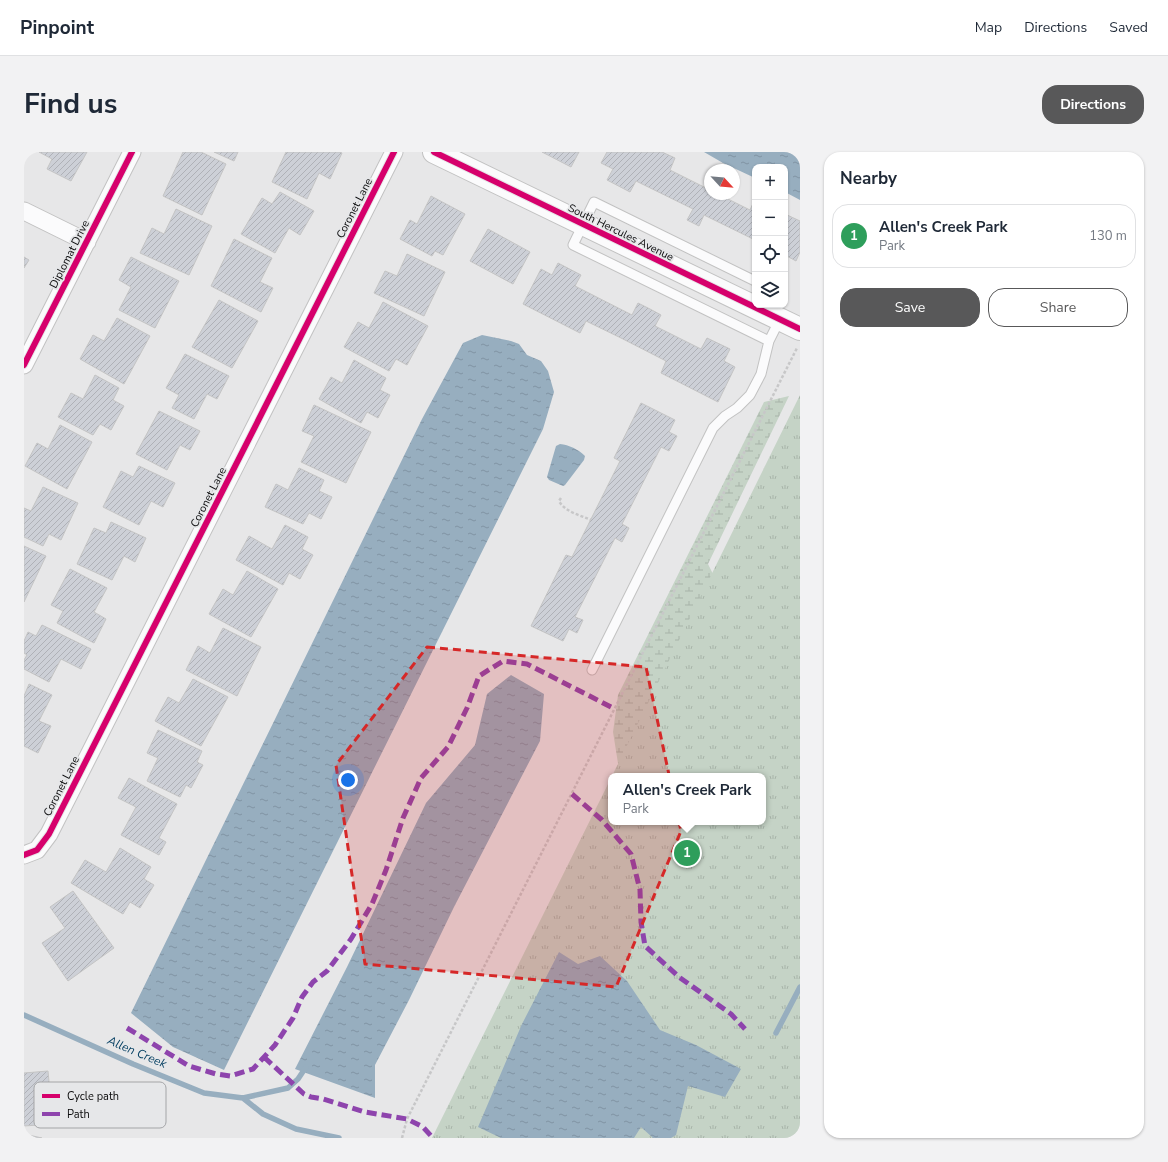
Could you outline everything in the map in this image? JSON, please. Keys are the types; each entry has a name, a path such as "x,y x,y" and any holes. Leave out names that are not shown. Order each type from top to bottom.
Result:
{"street":[{"name":"Diplomat Drive","path":"24,365 132,152"},
{"name":"Coronet Lane","path":"31,853 52,826 394,152"},
{"name":"South Hercules Avenue","path":"434,152 777,316 800,337"},
{"path":"24,211 86,242"}],"lane":[{"path":"752,280 594,202 572,245 769,341"},
{"path":"592,670 713,428 750,395 761,374 777,316"}],"path":[{"path":"402,1138 407,1119 800,337"},
{"path":"561,498 559,501 566,509 591,520"}],"highlighted area":[{"path":"427,647 646,667 681,831 616,987 365,964 336,765"}],"green space":[{"path":"800,395 800,1138 432,1138 608,784 608,825 766,825 766,773 613,773"},
{"path":"789,396 708,564 800,749 766,774 620,773 613,732 618,695 764,402"}],"water":[{"path":"704,152 790,152 800,156 800,200 788,194 788,164 752,164 752,177 740,171 740,164 723,163"},
{"path":"482,335 519,344 527,355 541,361 548,371 554,392 543,429 224,1070 173,1047 131,1013 422,419 463,343"},
{"path":"560,444 567,445 585,456 584,460 563,486 549,480 547,477 556,446"},
{"path":"511,675 544,694 540,741 454,907 409,1000 375,1065 375,1098 295,1069 347,967 426,803 475,745 487,694"},
{"path":"559,952 578,964 600,956 627,981 660,1030 696,1045 741,1069 725,1097 688,1086 676,1135 671,1138 653,1138 641,1127 634,1138 501,1138 478,1127 522,1024"}],"building":[{"path":"39,152 87,152 71,181 47,169 52,159"},
{"path":"183,152 201,152 226,164 202,215 163,196"},
{"path":"214,152 238,152 234,161"},
{"path":"286,152 342,153 330,179 319,173 307,199 272,182"},
{"path":"542,152 579,152 571,167"},
{"path":"607,152 662,152 675,158 670,170 704,187 704,200 730,200 750,210 752,206 752,239 704,215 699,226 687,220 693,209 636,181 630,192 607,180 613,169 601,163"},
{"path":"280,192 314,211 300,235 289,228 275,253 241,234 262,198 272,204"},
{"path":"431,196 465,214 443,255 435,251 432,256 400,239 410,220 417,224"},
{"path":"176,209 212,226 189,275 140,253 152,228 164,234"},
{"path":"788,215 800,221 800,252 796,261 788,257"},
{"path":"488,229 530,252 513,284 470,261"},
{"path":"234,239 272,258 260,282 273,288 261,312 211,286"},
{"path":"407,254 445,272 424,316 374,293 385,271 397,276"},
{"path":"24,257 29,260 24,268"},
{"path":"131,257 179,281 155,328 119,310 131,287 119,280"},
{"path":"558,263 581,275 575,286 632,315 638,303 661,315 655,326 701,349 707,338 730,349 724,361 735,367 718,402 661,373 666,361 621,338 586,321 580,333 523,304 541,269 552,275"},
{"path":"219,300 258,321 232,368 192,347"},
{"path":"383,302 428,326 407,365 396,359 389,371 344,347 358,322 369,328"},
{"path":"117,318 150,336 124,384 80,359 93,335 104,341"},
{"path":"185,354 229,376 217,399 207,394 194,419 172,408 179,395 166,388"},
{"path":"354,360 386,378 380,390 390,395 378,418 367,412 361,423 319,399 331,377 342,383"},
{"path":"95,375 119,388 113,400 124,406 111,430 100,424 93,435 58,417 71,393 83,399"},
{"path":"641,403 675,420 669,432 677,436 669,451 661,447 622,524 629,528 622,542 615,538 575,617 583,620 577,633 569,629 563,641 531,626 566,555 572,557 620,461 614,458"},
{"path":"314,405 371,432 346,483 301,462 314,436 302,431"},
{"path":"159,411 200,431 190,450 180,445 167,470 136,454"},
{"path":"60,425 92,442 67,489 25,466 37,443 48,449"},
{"path":"139,466 175,483 163,507 151,501 139,525 103,507 121,471 133,477"},
{"path":"299,468 324,480 319,491 332,497 321,519 309,513 303,524 265,507 276,484 288,490"},
{"path":"43,487 78,503 61,540 49,534 43,546 24,537 24,508 31,511"},
{"path":"111,522 146,538 135,562 124,556 112,580 77,564 94,528 106,533"},
{"path":"285,525 308,537 302,549 313,555 300,579 289,573 283,585 236,560 249,536 272,549"},
{"path":"24,546 46,556 24,602"},
{"path":"70,569 107,588 94,612 106,619 94,643 57,623 63,611 51,605"},
{"path":"247,571 278,589 251,637 209,614 223,589 233,595"},
{"path":"42,625 91,649 81,669 61,659 49,682 24,669 24,660 27,655 24,653 24,641 28,632 36,636"},
{"path":"223,628 261,647 237,696 186,670 198,646 210,653"},
{"path":"193,679 228,697 201,746 155,721 168,697 179,703"},
{"path":"29,684 52,695 39,721 51,726 38,753 24,746 24,696"},
{"path":"158,730 202,751 197,762 203,765 191,788 186,785 180,797 147,781 158,758 147,753"},
{"path":"129,778 177,804 159,838 166,842 159,855 121,835 136,807 118,798"},
{"path":"120,848 151,867 144,879 154,885 140,908 130,902 123,914 71,883 85,860 106,872"},
{"path":"73,891 114,948 68,981 42,943 65,928 50,907"},
{"path":"48,1071 49,1082 34,1082 34,1125 24,1126 24,1073"},
{"path":"24,1134 42,1138 24,1138"}],"waterway":[{"name":"Allen Creek","path":"776,1033 800,987"},
{"name":"Allen Creek","path":"24,1015 133,1064 204,1093 243,1098 288,1088 298,1079 306,1067"},
{"name":"Allen Creek","path":"243,1098 263,1114 296,1129 339,1138"}],"marked path":[{"path":"127,1028 189,1066 216,1074 230,1076 253,1069 275,1045 293,1018 302,997 313,982 327,971 351,939 372,904 386,870 403,818 421,778 448,747 467,708 479,676 503,661 527,664 615,709"},
{"path":"572,794 602,820 631,854 640,890 641,922 645,946 679,977 731,1014 745,1029"},
{"path":"264,1057 304,1094 365,1112 407,1119 423,1127 433,1138"}],"cycle path":[{"path":"24,365 132,152"},
{"path":"24,855 37,850 49,834 394,152"},
{"path":"434,152 800,329"}],"place":[{"name":"Allen's Creek Park","path":"687,853"}]}
